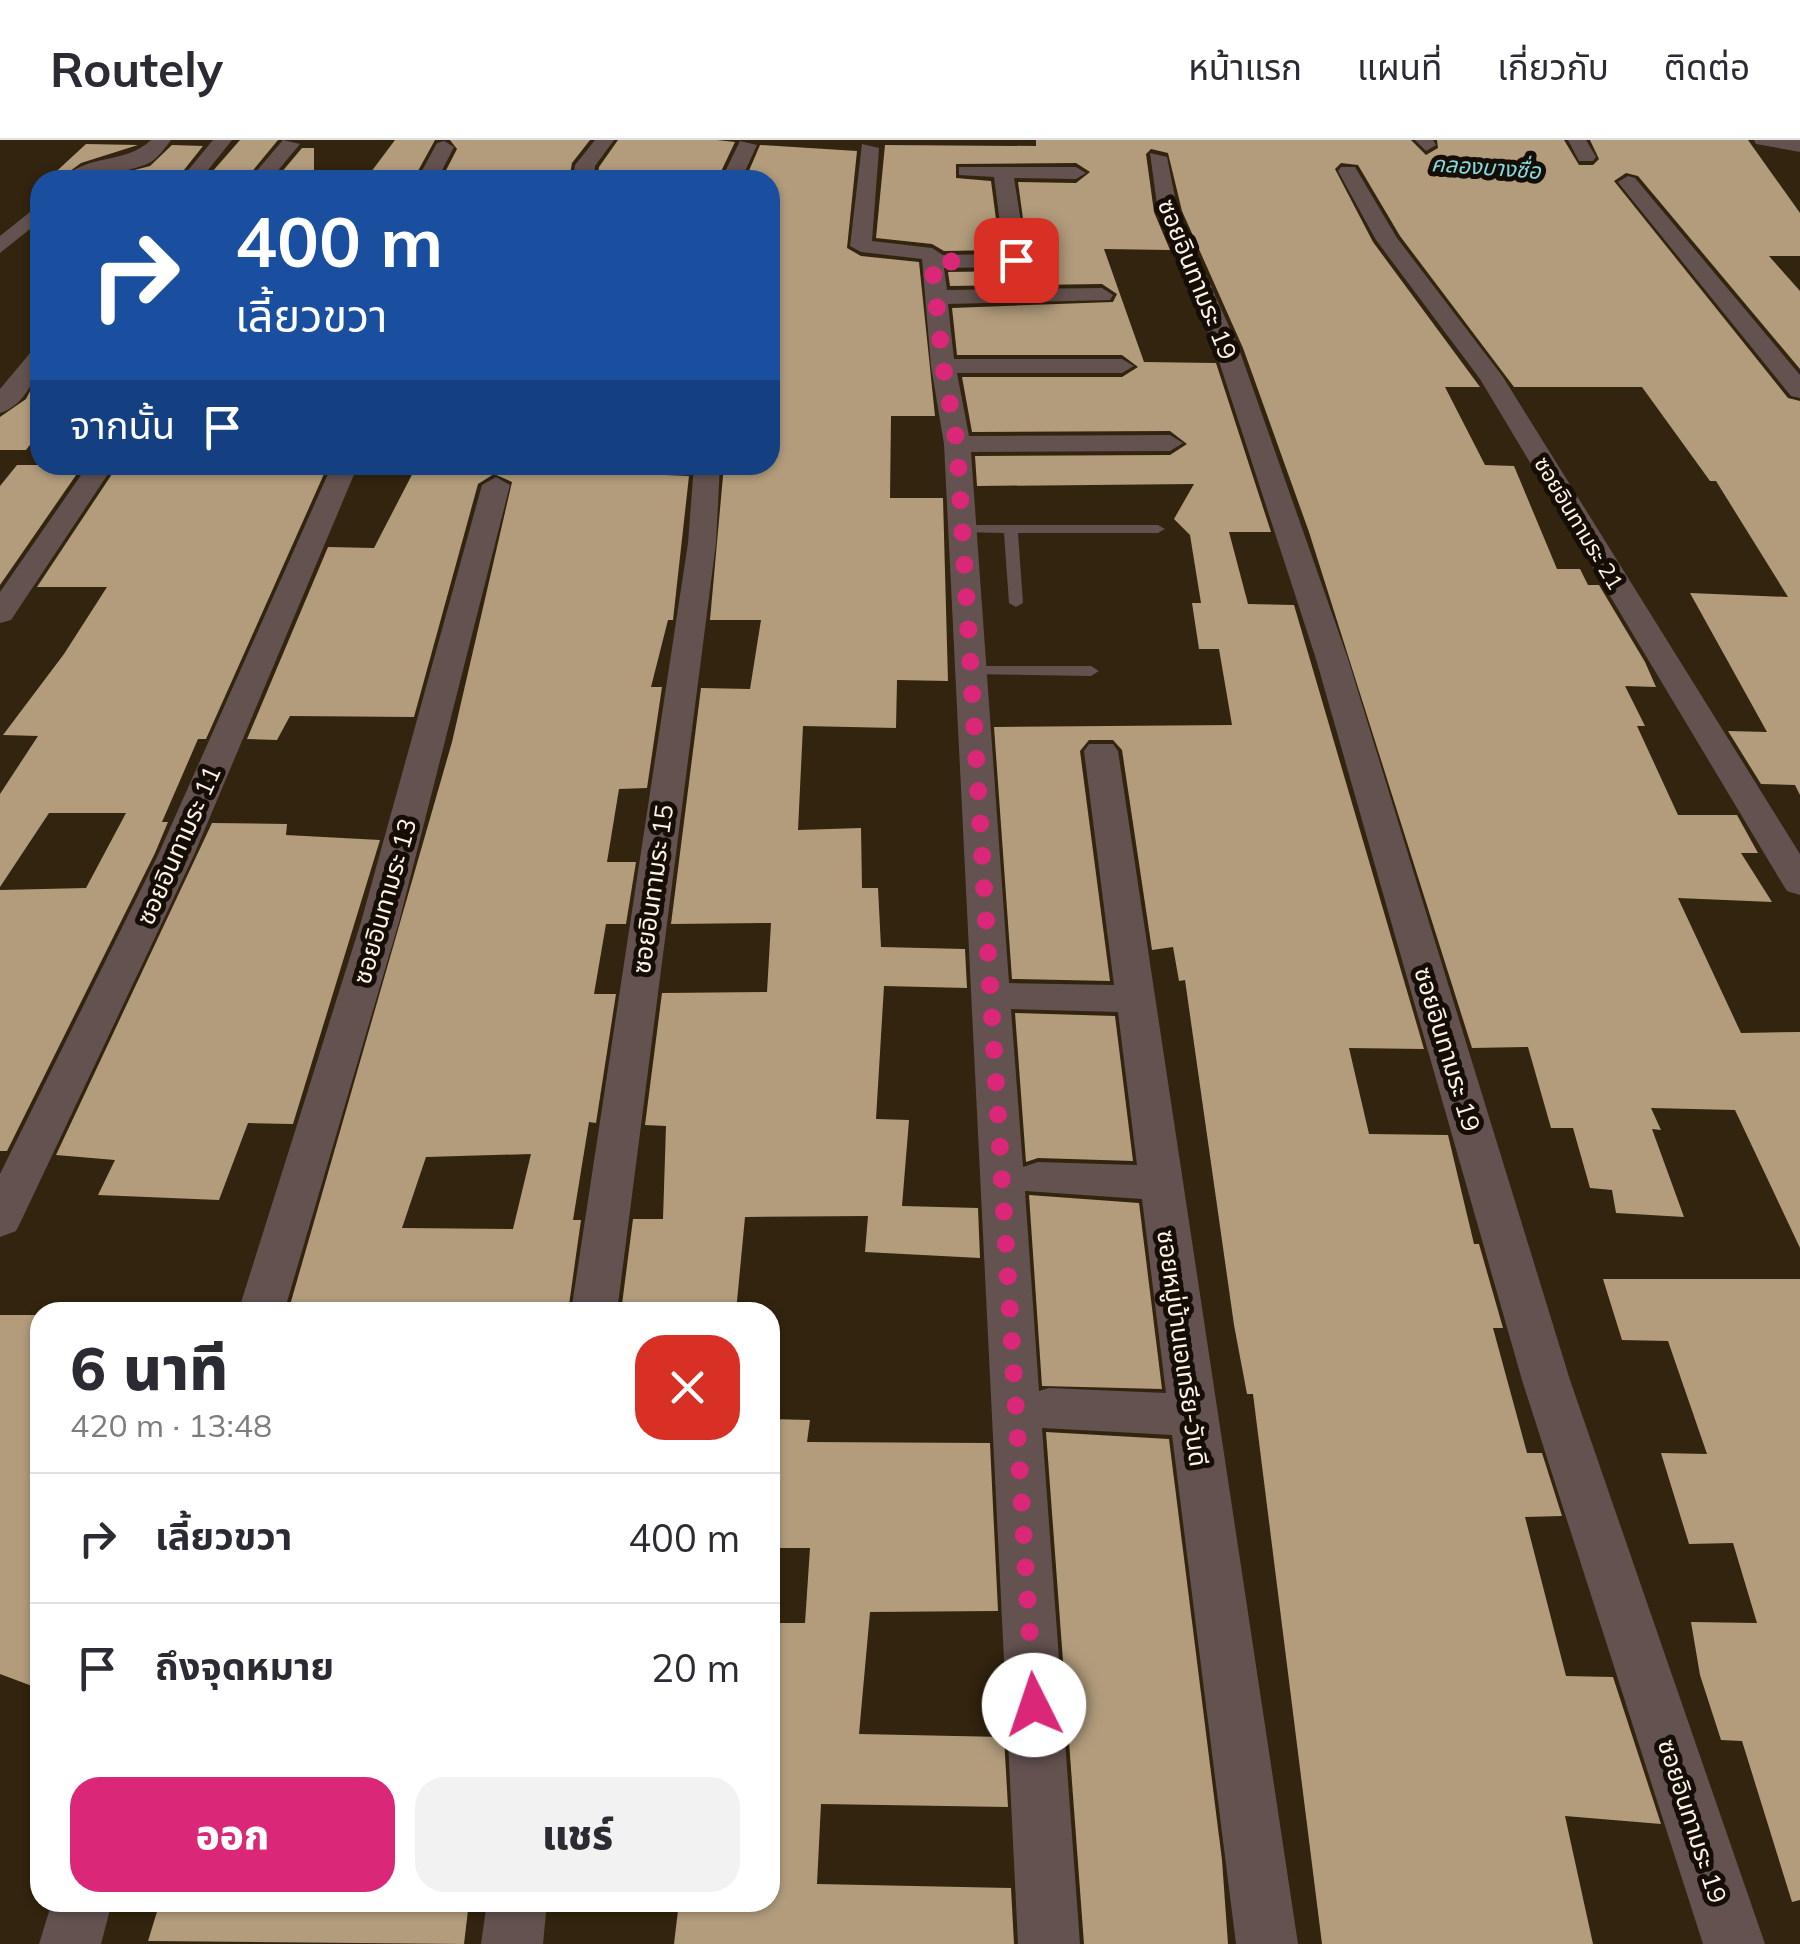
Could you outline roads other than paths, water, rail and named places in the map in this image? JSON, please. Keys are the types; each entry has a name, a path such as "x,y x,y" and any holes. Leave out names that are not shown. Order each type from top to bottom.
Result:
{"street":[{"path":"85,170 142,158 162,140"},
{"path":"198,170 224,140"},
{"path":"584,170 606,140"},
{"path":"1763,140 1800,146"},
{"path":"267,170 290,144"},
{"path":"736,170 747,145"},
{"path":"432,170 444,148"},
{"path":"869,148 861,246 932,254 943,366 957,444 1048,1944"},
{"name":"ซอยอินทามระ 19","path":"1157,157 1168,212 1226,349 1332,659 1546,1380 1734,1944"},
{"name":"ซอยอินทามระ 21","path":"1348,171 1387,240 1491,377 1800,883"},
{"path":"966,172 1076,173"},
{"path":"933,280 1016,260 1003,172"},
{"path":"1628,182 1800,391"},
{"path":"0,247 30,219"},
{"path":"933,280 1102,296"},
{"path":"943,366 1122,366"},
{"path":"0,404 30,369"},
{"path":"957,444 1170,443"},
{"path":"0,614 94,475"},
{"name":"ซอยอินทามระ 11","path":"0,1219 176,855 341,475"},
{"name":"ซอยอินทามระ 15","path":"595,1302 702,543 705,475"},
{"name":"ซอยอินทามระ 13","path":"264,1302 380,922 496,485"},
{"name":"ซอยหมู่บ้านเอเทรีย-วันดี","path":"1102,751 1267,1944"},
{"path":"1012,996 1136,999"},
{"path":"1038,1178 1161,1183"},
{"path":"1050,1409 1192,1414"},
{"path":"70,1944 79,1912"},
{"path":"512,1944 516,1912"}],"lane":[{"path":"962,529 1158,529"},
{"path":"1010,529 1016,602"},
{"path":"971,671 1091,671"}],"water label":[{"name":"คลองบางซื่อ","path":"1486,167"}]}
